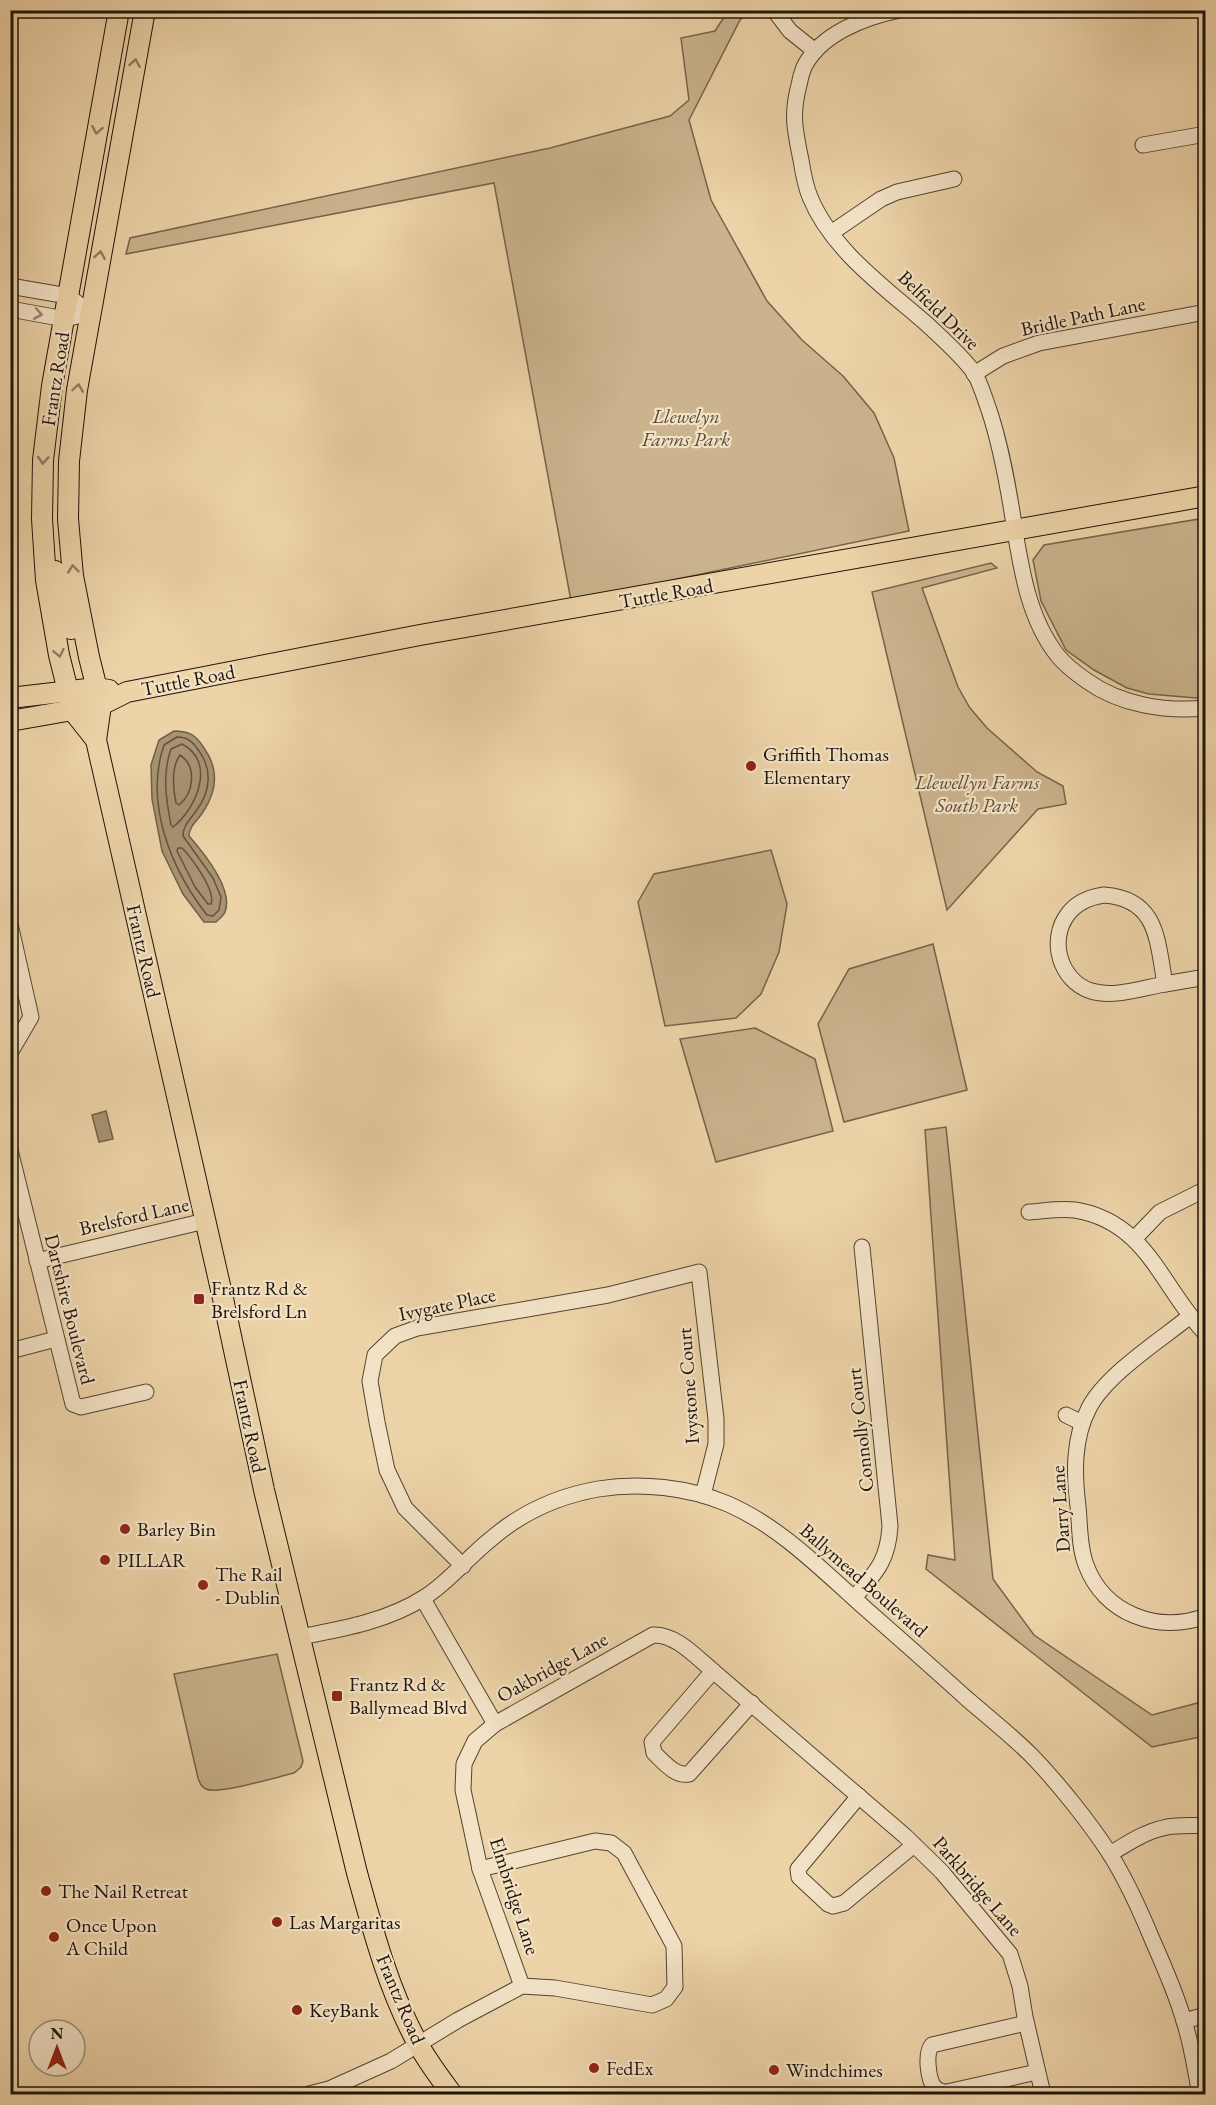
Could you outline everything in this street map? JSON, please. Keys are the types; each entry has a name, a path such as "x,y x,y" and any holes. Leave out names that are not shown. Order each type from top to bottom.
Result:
{"main road":[{"name":"Frantz Road","path":"96,740 73,711 46,580 43,460 52,386 119,10"},
{"name":"Frantz Road","path":"145,10 77,390 69,461 68,519 73,576 95,694 96,740 206,1221 264,1490 357,1873 373,1930 396,1994 418,2044 452,2094"},
{"name":"Tuttle Road","path":"95,694 127,692 420,635 1206,496"},
{"path":"43,531 95,694"},
{"path":"10,698 67,690 95,694"},
{"path":"10,721 73,711 95,694"}],"street":[{"path":"774,10 790,32 815,51"},
{"name":"Belfield Drive","path":"900,10 858,22 815,51 804,67 793,119 810,198 831,233 847,253 940,336 974,374 997,434 1027,588 1036,619 1059,658 1098,689 1128,702 1173,708 1206,708"},
{"path":"1143,146 1206,134"},
{"path":"831,233 881,199 897,192 954,179"},
{"path":"10,286 68,296 90,313"},
{"path":"10,309 65,319 90,313"},
{"name":"Bridle Path Lane","path":"974,374 1003,356 1039,344 1206,312"},
{"path":"1165,984 1156,935 1147,915 1139,905 1117,896 1104,895 1090,897 1078,903 1068,913 1062,924 1058,950 1061,963 1068,975 1089,990 1116,993 1165,984 1206,976"},
{"path":"10,924 15,962 31,1017 10,1053"},
{"name":"Dartshire Boulevard","path":"10,1150 71,1400 76,1406 146,1392"},
{"path":"1135,1238 1160,1212 1206,1189"},
{"path":"1029,1212 1063,1210 1085,1212 1119,1226 1135,1238 1189,1317 1206,1334"},
{"name":"Brelsford Lane","path":"37,1261 206,1221"},
{"name":"Connolly Court","path":"854,1598 881,1566 889,1547 890,1526 862,1247"},
{"name":"Ivystone Court","path":"699,1272 716,1419 716,1444 703,1495"},
{"name":"Ivygate Place","path":"463,1566 405,1508 387,1470 370,1381 375,1355 394,1336 417,1328 608,1295 699,1272"},
{"name":"Darry Lane","path":"1189,1317 1133,1361 1101,1391 1089,1407 1082,1423 1076,1460 1076,1486 1082,1550 1091,1578 1104,1595 1120,1609 1144,1620 1168,1623 1186,1622 1206,1616"},
{"path":"10,1350 57,1339"},
{"path":"1066,1415 1082,1423"},
{"name":"Ballymead Boulevard","path":"300,1637 357,1625 390,1614 423,1599 463,1566 490,1539 512,1523 556,1500 576,1494 629,1486 673,1489 703,1495 728,1504 764,1522 854,1598 1032,1756 1080,1814 1110,1854 1137,1902 1172,1983 1184,2021 1200,2094"},
{"name":"Oakbridge Lane","path":"423,1599 495,1724 653,1635 663,1635"},
{"name":"Parkbridge Lane","path":"663,1635 689,1651 752,1703 914,1845 942,1872 1010,1954 1020,1986 1026,2023 1043,2094"},
{"path":"713,1671 652,1742 654,1753 677,1773 688,1774 752,1703"},
{"name":"Elmbridge Lane","path":"495,1724 475,1741 464,1764 463,1790 480,1869 522,1986"},
{"name":"Parkbridge Lane","path":"860,1796 798,1869 799,1877 828,1904 833,1906 844,1903 914,1845"},
{"path":"1110,1854 1152,1831 1168,1827 1206,1825"},
{"name":"Elmbridge Lane","path":"309,2094 329,2089 391,2061 522,1986 555,1988 652,2005 666,1999 675,1987 674,1946 624,1853 611,1843 595,1841 480,1869"},
{"path":"1184,2021 1206,2015"},
{"path":"1026,2023 932,2045 927,2054 930,2071 935,2088 941,2092 1037,2072"}],"green space":[{"name":"Llewelyn Farms Park","path":"728,11 748,11 740,20 689,120 711,200 767,301 802,340 843,376 874,413 894,458 909,531 571,601 494,183 126,254 130,238 550,148 670,116 689,100 681,38 715,31"},
{"path":"1205,518 1205,696 1196,698 1149,694 1127,688 1094,670 1066,650 1041,601 1033,560 1044,545"},
{"name":"Llewellyn Farms South Park","path":"991,563 997,568 922,588 958,687 970,708 987,728 1037,772 1063,786 1066,804 1038,809 947,910 872,592"},
{"path":"771,850 787,904 779,952 761,994 736,1018 665,1026 638,902 654,874"},
{"path":"933,944 967,1090 844,1122 818,1024 849,969"},
{"path":"755,1028 815,1059 833,1131 716,1162 680,1039"},
{"path":"946,1127 993,1579 1034,1635 1152,1715 1205,1701 1205,1736 1152,1747 926,1569 928,1555 955,1560 925,1130"},
{"path":"277,1654 303,1761 301,1767 294,1773 248,1785 222,1790 204,1788 198,1778 174,1674"}],"water":[{"path":"174,731 188,733 198,740 209,756 214,772 213,788 208,804 192,826 189,836 216,871 225,893 227,903 225,912 216,922 204,922 183,894 162,851 152,799 151,765 159,740"},
{"path":"106,1111 113,1139 99,1142 92,1115"}],"place":[{"name":"Griffith Thomas Elementary","path":"751,766"},
{"name":"Frantz Rd & Brelsford Ln","path":"199,1299"},
{"name":"Barley Bin","path":"125,1529"},
{"name":"PILLAR","path":"105,1560"},
{"name":"The Rail - Dublin","path":"203,1585"},
{"name":"Frantz Rd & Ballymead Blvd","path":"337,1696"},
{"name":"The Nail Retreat","path":"46,1891"},
{"name":"Las Margaritas","path":"277,1922"},
{"name":"Once Upon A Child","path":"54,1937"},
{"name":"KeyBank","path":"297,2010"},
{"name":"FedEx","path":"594,2068"},
{"name":"Windchimes","path":"774,2070"}]}
